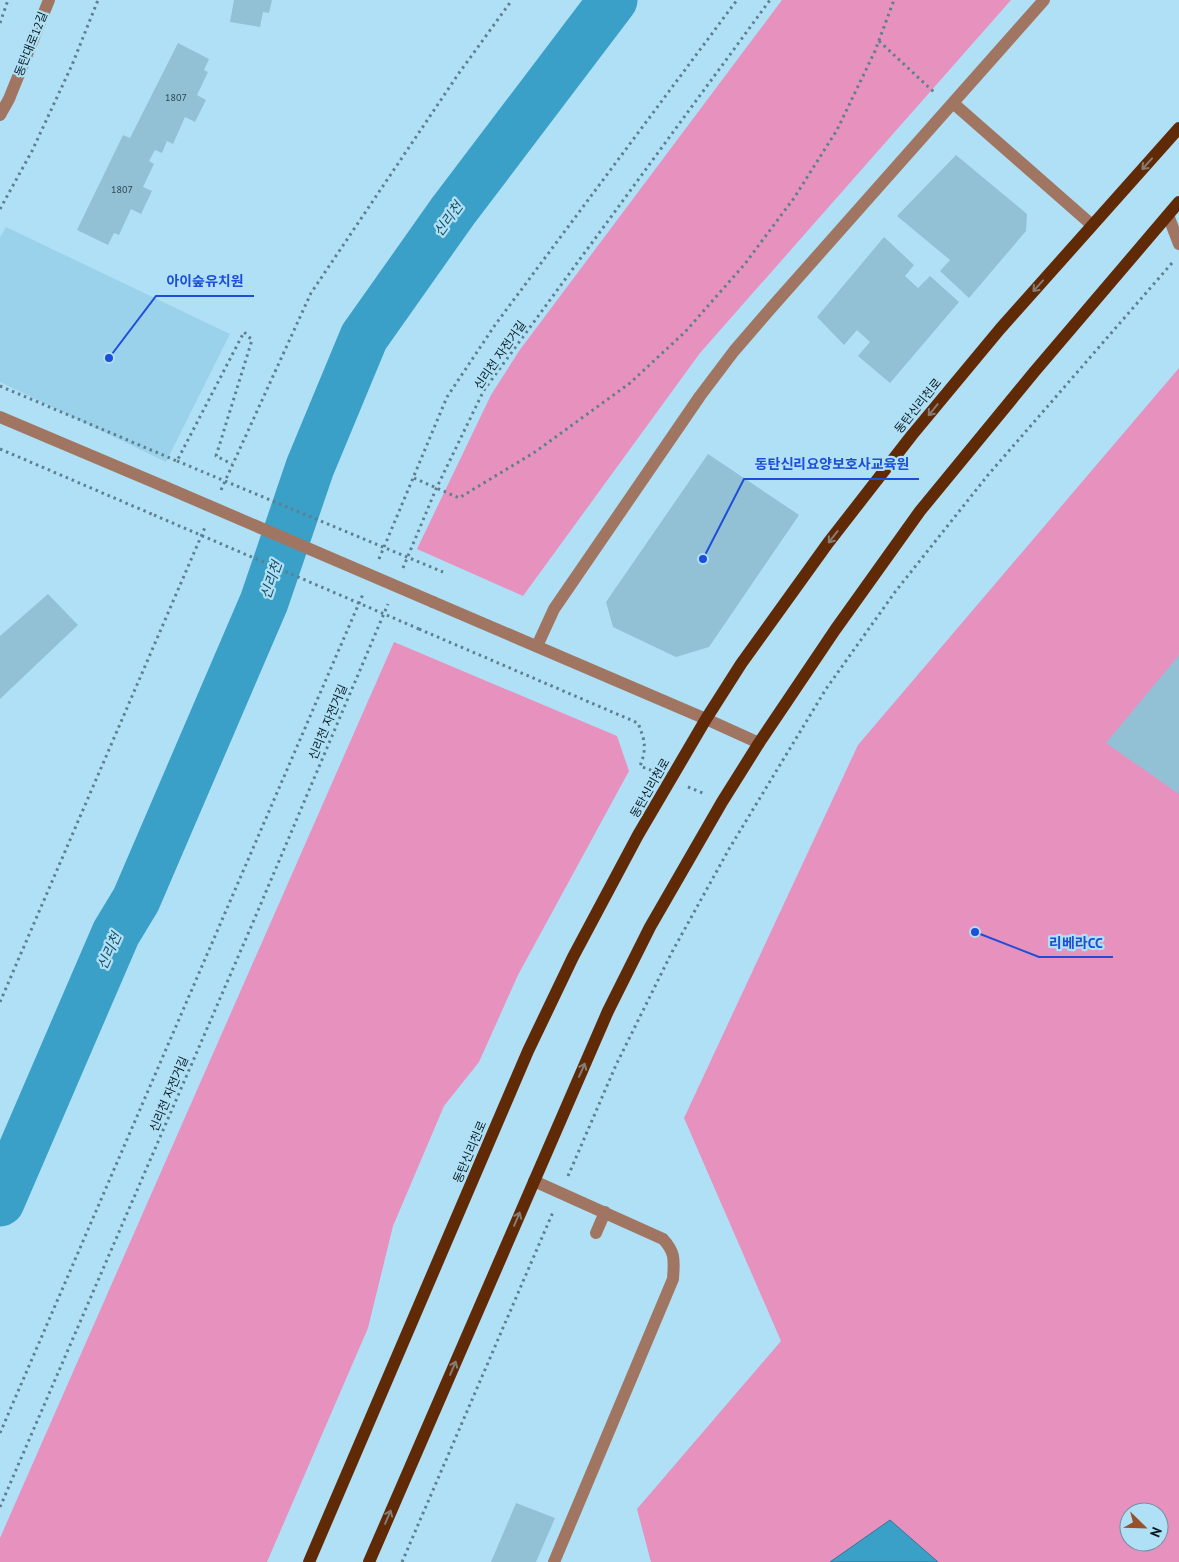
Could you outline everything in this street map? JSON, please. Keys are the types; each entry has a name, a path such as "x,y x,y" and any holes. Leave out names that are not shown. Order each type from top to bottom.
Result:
{"main road":[{"name":"동탄신리천로","path":"309,1562 528,1051 573,957 638,835 706,718 741,664 828,543 864,497 1000,329 1179,128"},
{"path":"369,1562 612,1002 650,927 722,802 835,630 920,511 1035,371 1179,202"}],"street":[{"name":"동탄대로12길","path":"0,115 16,82 49,0"},
{"path":"537,646 554,609 700,396 734,351 1044,0"},
{"path":"953,103 1092,225"},
{"path":"1168,214 1179,244"},
{"path":"0,417 706,718 759,743"},
{"path":"534,1181 663,1239 671,1248 674,1260 673,1279 554,1562"},
{"path":"596,1233 605,1212"}],"path":[{"path":"0,23 8,0"},
{"path":"0,209 52,108 72,65 98,0"},
{"path":"220,491 311,293 459,73 512,0"},
{"path":"378,560 447,398 495,325 737,0"},
{"name":"신리천 자전거길","path":"401,571 436,489 484,390 770,0"},
{"path":"414,478 459,498 535,452 630,383 685,332 744,265 794,198 837,130 879,41 894,0"},
{"path":"879,41 937,94"},
{"path":"402,1562 616,1066 672,952 750,815 823,694 895,592 988,475 1173,262"},
{"path":"177,461 244,332 252,340 216,456 232,464"},
{"path":"0,386 443,572"},
{"path":"0,449 638,723 645,746 640,766 750,815"},
{"path":"0,1002 209,518"},
{"path":"0,1433 366,588"},
{"name":"신리천 자전거길","path":"0,1507 254,920 390,599"}],"shaded area":[{"path":"782,0 1011,0 700,353 523,596 417,549 491,395 519,351"},
{"path":"6,227 230,334 166,462 0,382 0,237"},
{"path":"1179,368 1179,1562 651,1562 637,1509 781,1341 684,1118 858,745"},
{"path":"394,642 617,736 629,771 518,975 479,1062 444,1106 393,1226 368,1328 267,1562 0,1562 0,1538"},
{"path":"890,1520 938,1562 830,1562"}],"building":[{"path":"234,0 272,0 269,13 263,12 260,27 230,22"},
{"path":"178,43 209,59 204,70 208,72 197,95 206,100 195,122 185,117 173,144 167,141 162,153 155,150 149,161 154,164 143,187 152,191 141,214 131,209 119,235 114,233 108,245 77,230 123,135 130,138"},
{"path":"956,155 1027,214 1026,231 969,298 940,271 950,260 897,216"},
{"path":"884,237 914,265 905,276 918,288 930,276 959,302 890,383 858,356 870,342 857,330 844,345 817,317"},
{"path":"708,454 799,515 709,647 676,657 613,627 606,602"},
{"path":"48,594 78,625 0,699 0,636"},
{"path":"1179,655 1179,794 1106,743"},
{"path":"516,1503 555,1518 536,1562 491,1562"}],"waterway":[{"name":"신리천","path":"0,1202 116,933 136,900 264,602 310,467 364,337 453,211 613,0"}],"place":[{"name":"아이숲유치원","path":"109,358"},
{"name":"동탄신리요양보호사교육원","path":"703,559"},
{"name":"리베라CC","path":"975,932"}]}
